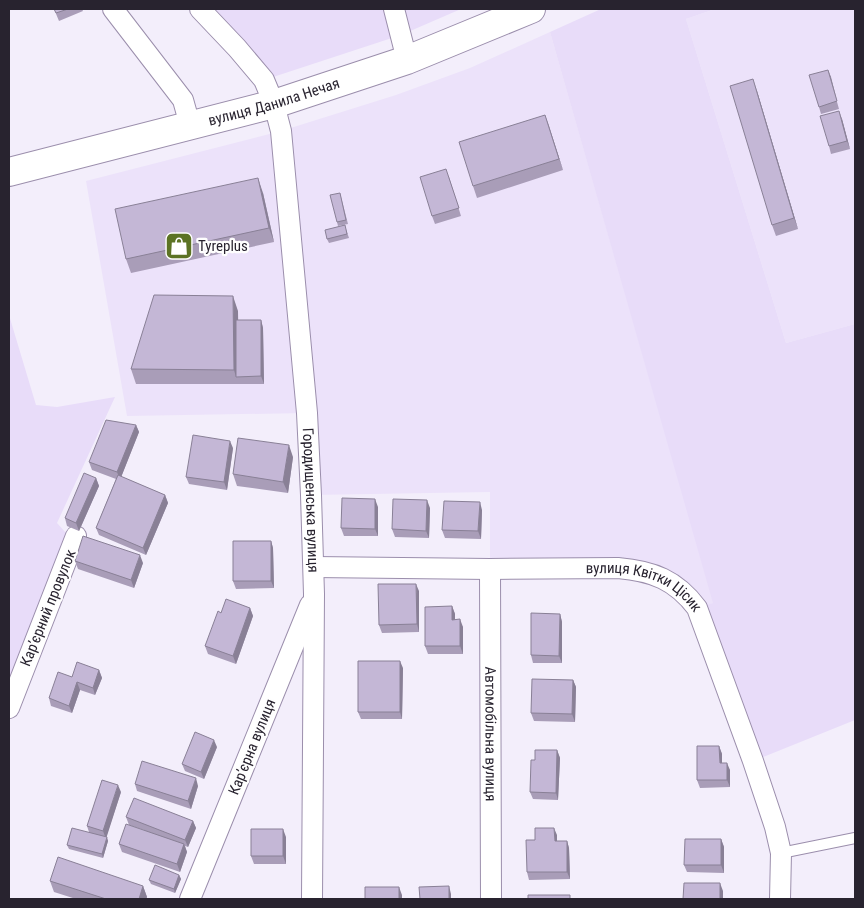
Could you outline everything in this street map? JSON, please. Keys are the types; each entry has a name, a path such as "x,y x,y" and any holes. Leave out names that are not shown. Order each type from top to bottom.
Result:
{"main road":[{"name":"вулиця Данила Нечая","path":"9,172 274,104 407,60 531,9"}],"street":[{"path":"114,9 183,100 190,125"},
{"name":"Городищенська вулиця","path":"200,9 264,80 282,131 307,413 312,495 314,567 312,899"},
{"path":"394,9 407,60"},
{"name":"Карʼєрний провулок","path":"9,708 76,536"},
{"name":"вулиця Квітки Цісик","path":"314,567 618,568 646,572 676,586 688,596 697,608 743,734 774,827 781,854 780,899"},
{"name":"Автомобільна вулиця","path":"490,569 491,899"},
{"name":"Карʼєрна вулиця","path":"190,899 314,594"}],"lane":[{"path":"781,854 855,838"}],"shaded area":[{"path":"200,9 461,9 401,35 264,80"},
{"path":"601,9 715,9 686,19 786,343 855,324 855,720 753,761 697,608 713,603 550,32"},
{"path":"715,9 855,9 855,324 786,343 686,19"},
{"path":"550,32 714,603 697,608 661,578 490,569 490,492 311,495 307,413 127,416 86,181 281,131 396,95 470,68"},
{"path":"9,315 36,405 57,407 115,397 57,523 67,534 9,687"}],"building":[{"path":"54,9 68,9 56,13"},
{"path":"828,70 837,101 819,107 809,75"},
{"path":"753,79 794,218 772,225 730,86"},
{"path":"839,111 847,141 829,146 820,116"},
{"path":"545,115 559,159 473,186 459,142"},
{"path":"446,169 459,208 432,216 420,177"},
{"path":"258,178 269,228 126,259 115,209"},
{"path":"340,193 346,220 337,222 330,195"},
{"path":"345,225 347,234 327,239 325,230"},
{"path":"154,295 233,296 234,370 131,369"},
{"path":"236,320 261,320 261,376 236,377"},
{"path":"106,420 136,425 117,472 89,462"},
{"path":"193,435 230,441 224,482 186,477"},
{"path":"238,438 289,445 283,482 233,474"},
{"path":"84,473 96,478 76,523 65,518"},
{"path":"118,475 165,495 143,548 96,528"},
{"path":"342,498 375,499 375,529 341,528"},
{"path":"393,499 427,500 426,531 392,529"},
{"path":"444,501 480,502 478,531 442,530"},
{"path":"83,536 140,555 131,580 75,561"},
{"path":"233,541 271,541 271,581 233,581"},
{"path":"378,584 416,584 417,624 379,625"},
{"path":"226,599 250,608 233,656 205,646 218,611 221,613"},
{"path":"452,606 452,620 460,619 460,646 425,646 425,607"},
{"path":"531,613 560,614 559,656 531,655"},
{"path":"358,661 400,661 400,712 358,712"},
{"path":"77,662 99,670 93,688 77,682 69,706 49,698 58,672 72,677"},
{"path":"532,679 573,680 572,714 531,713"},
{"path":"195,732 214,740 201,772 182,764"},
{"path":"697,746 719,746 720,763 727,763 727,780 697,780"},
{"path":"535,750 557,750 556,793 530,792 531,760 535,760"},
{"path":"142,761 196,778 188,801 135,784"},
{"path":"102,780 118,785 103,831 87,826"},
{"path":"134,798 193,821 185,840 126,817"},
{"path":"126,824 184,844 177,864 119,844"},
{"path":"72,828 107,837 102,854 67,845"},
{"path":"535,828 554,828 555,841 567,841 567,872 527,872 526,840 535,840"},
{"path":"251,829 283,829 283,856 251,856"},
{"path":"685,839 721,839 721,865 684,865"},
{"path":"58,857 143,886 139,899 106,899 50,881"},
{"path":"155,865 179,875 174,889 149,880"},
{"path":"684,883 720,883 720,899 683,899"},
{"path":"449,886 449,899 420,899 419,887"},
{"path":"365,887 399,887 399,899 365,899"},
{"path":"528,895 570,895 570,899 528,899"}],"place":[{"name":"Tyreplus","path":"179,246"}]}
